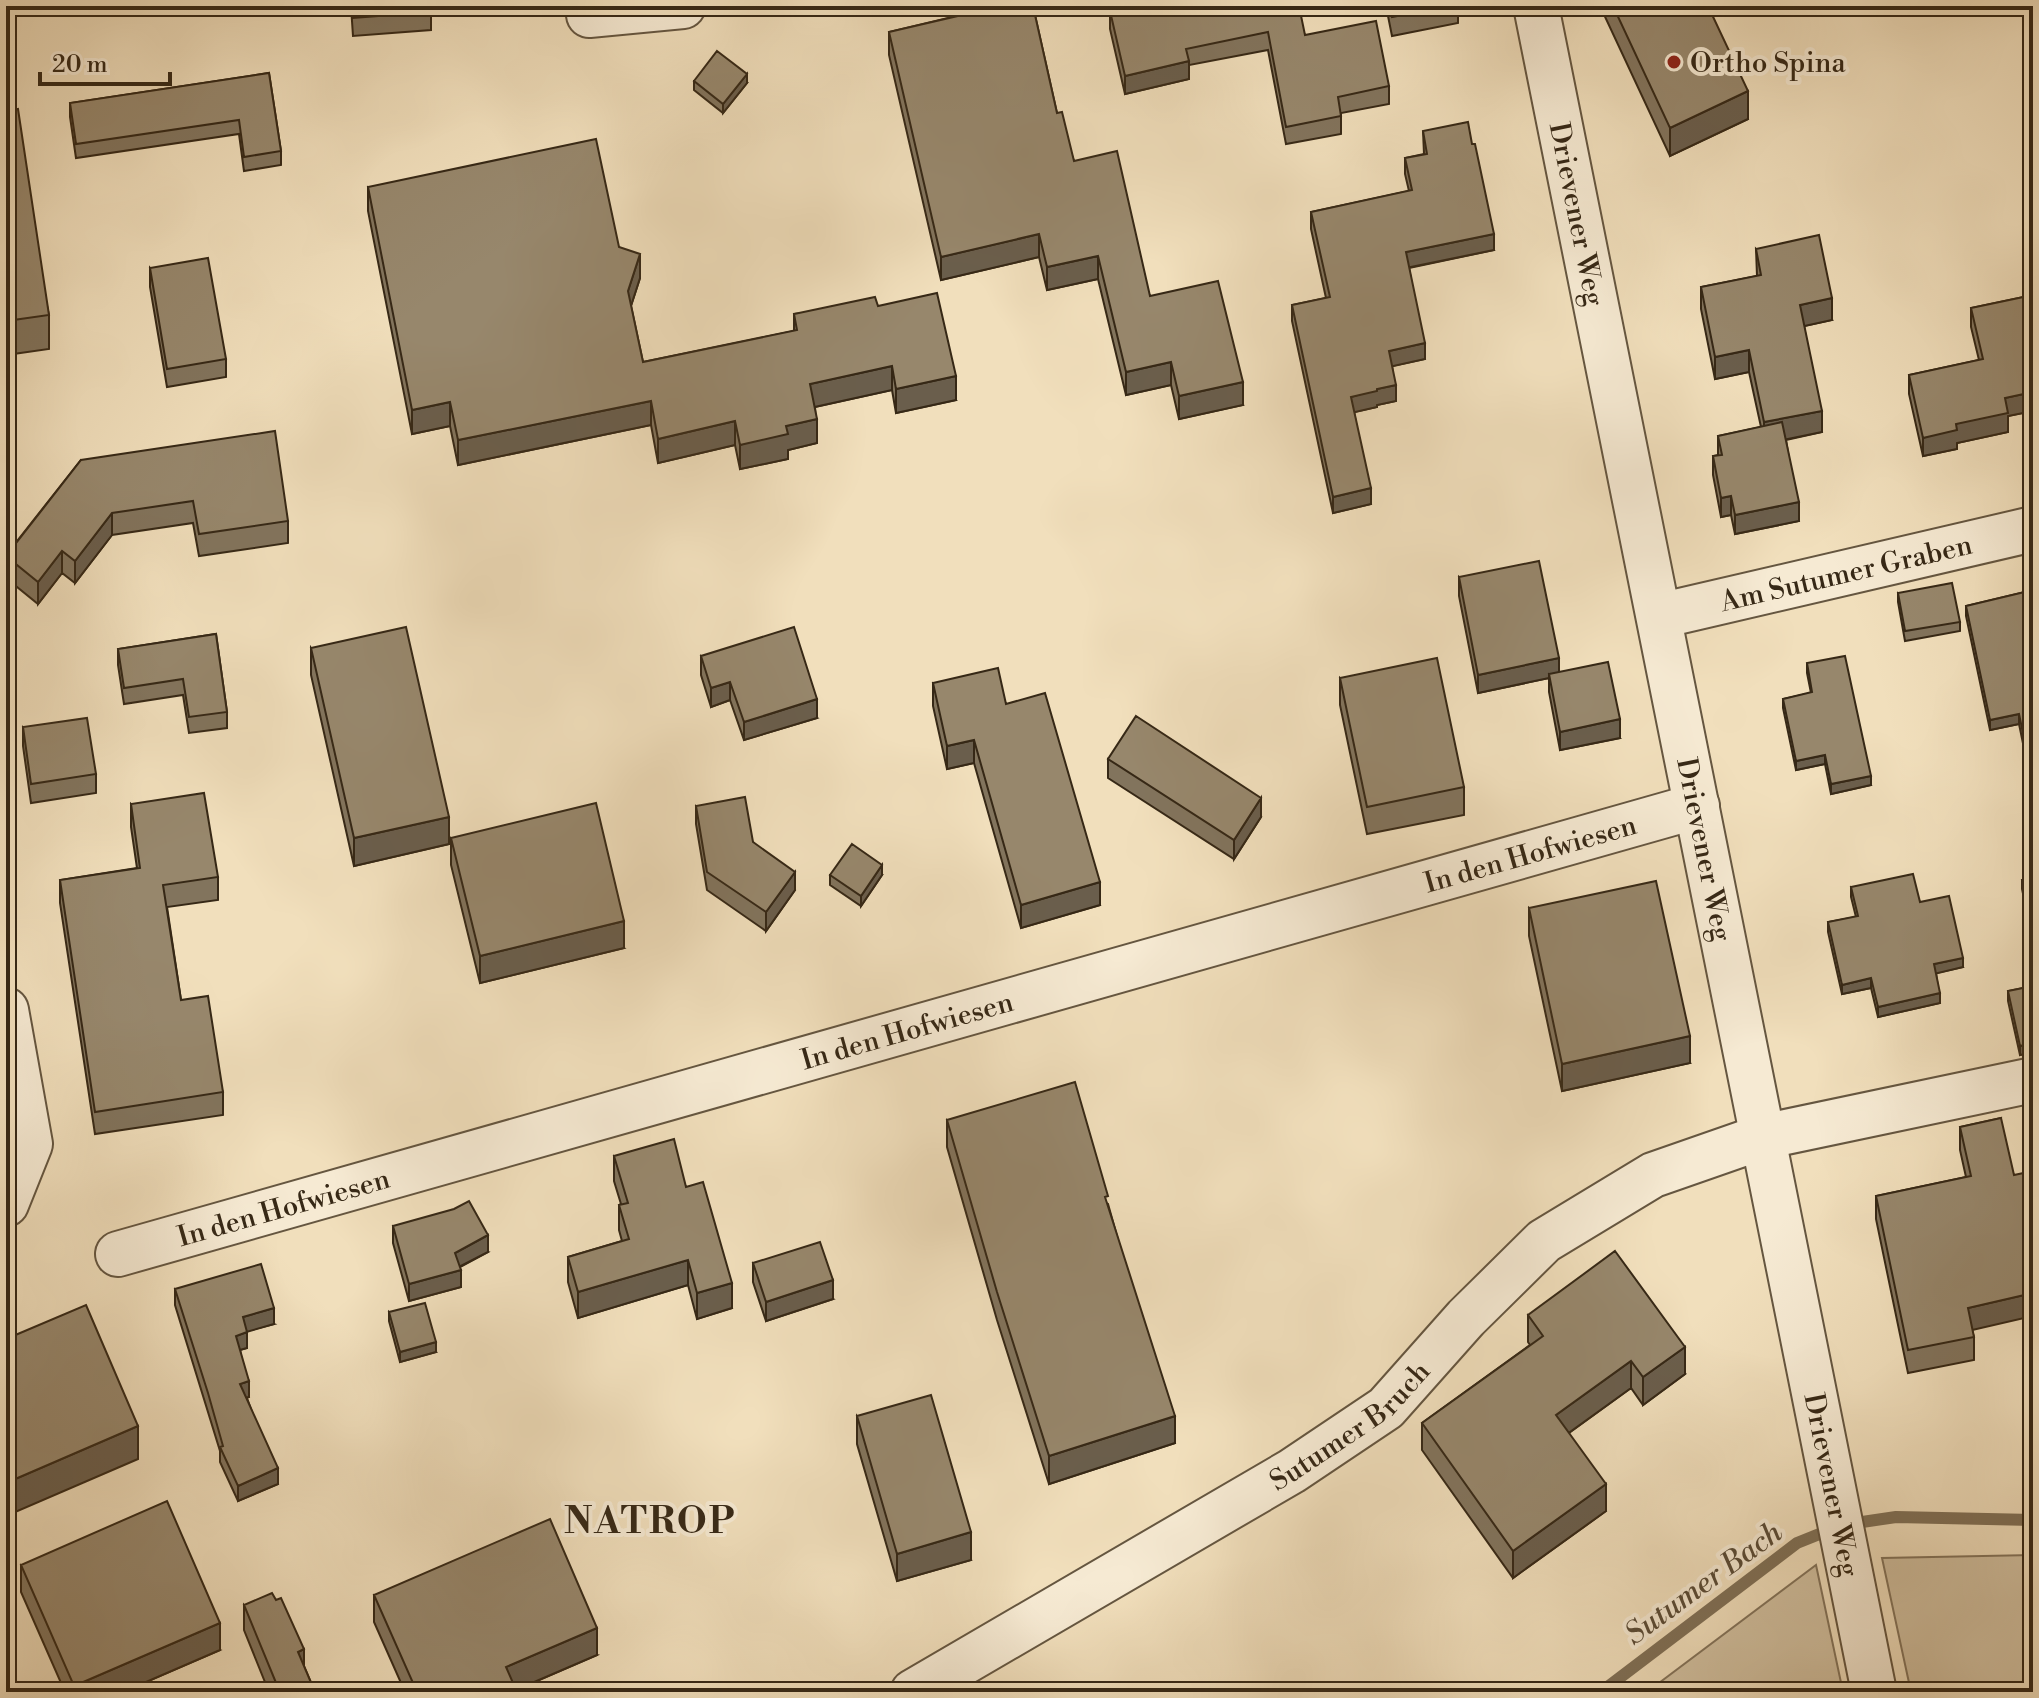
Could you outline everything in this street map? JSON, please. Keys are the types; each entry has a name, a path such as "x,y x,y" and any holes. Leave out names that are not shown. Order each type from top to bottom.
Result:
{"street":[{"path":"589,15 683,6"},
{"name":"Drievener Weg","path":"1536,6 1874,1692"},
{"name":"Am Sutumer Graben","path":"1659,616 2033,529"},
{"name":"In den Hofwiesen","path":"118,1254 1697,806"},
{"path":"6,1010 30,1144 6,1204"},
{"path":"1762,1137 2033,1080"},
{"name":"Sutumer Bruch","path":"913,1692 1292,1471 1386,1408 1466,1318 1544,1241 1653,1175 1762,1137"}],"shaded area":[{"path":"2033,1555 2033,1692 1911,1692 1882,1558"},
{"path":"1816,1565 1843,1692 1647,1692"}],"building":[{"path":"352,6 431,6 431,12 353,18"},
{"path":"987,6 1033,6 1057,113 1062,112 1074,161 1117,151 1150,296 1218,281 1243,382 1179,396 1171,362 1126,372 1098,256 1047,267 1039,234 941,257 889,32 988,9"},
{"path":"1133,6 1299,6 1305,35 1376,21 1389,86 1338,97 1341,116 1286,127 1268,32 1186,49 1189,61 1125,76 1110,11"},
{"path":"1389,6 1449,6 1392,17"},
{"name":"Ortho Spina","path":"1613,6 1708,6 1748,91 1670,128"},
{"path":"717,51 747,74 723,104 694,81"},
{"path":"269,73 281,151 244,157 239,120 76,144 70,103"},
{"path":"18,109 49,315 6,321 6,111"},
{"path":"1468,122 1494,234 1406,252 1425,343 1389,351 1396,385 1351,397 1371,488 1333,497 1292,305 1330,297 1311,212 1412,190 1405,158 1427,154 1423,131"},
{"path":"596,139 619,247 640,254 628,291 643,362 797,330 794,314 875,297 878,306 937,293 956,376 896,389 892,366 810,384 817,419 786,426 788,434 740,445 735,421 658,439 651,401 458,440 450,402 412,410 368,187"},
{"path":"1819,235 1832,298 1800,305 1822,411 1764,422 1749,350 1715,357 1701,287 1761,275 1756,249"},
{"path":"208,258 226,359 167,369 150,268"},
{"path":"2033,295 2033,392 2005,398 2008,413 1956,424 1957,430 1923,438 1909,375 1983,359 1971,308"},
{"path":"1782,422 1799,502 1735,515 1731,496 1721,498 1713,456 1722,455 1718,436"},
{"path":"275,431 288,521 199,534 193,501 112,513 75,561 62,551 38,582 6,556 81,460"},
{"path":"1539,561 1559,658 1478,675 1459,577"},
{"path":"1952,583 1960,622 1905,631 1898,593"},
{"path":"2033,590 2033,742 2025,743 2019,714 1990,720 1966,606"},
{"path":"406,627 449,817 354,838 311,648"},
{"path":"794,627 817,699 744,722 730,682 711,688 701,656"},
{"path":"216,634 227,712 189,717 183,679 124,688 118,649"},
{"path":"1845,656 1871,776 1831,784 1825,755 1796,761 1783,699 1812,692 1807,663"},
{"path":"1437,658 1464,787 1367,807 1340,678"},
{"path":"1608,662 1620,719 1560,732 1549,674"},
{"path":"998,668 1006,704 1045,693 1100,882 1021,905 974,740 947,746 933,683"},
{"path":"1136,716 1261,798 1234,840 1108,759"},
{"path":"87,718 96,774 31,784 23,727"},
{"path":"204,793 218,877 163,885 181,1000 208,996 223,1092 95,1112 60,880 140,868 131,804"},
{"path":"745,797 753,842 795,872 766,912 707,872 696,806"},
{"path":"596,803 624,921 480,956 451,838"},
{"path":"852,844 882,865 861,896 830,875"},
{"path":"1913,874 1920,902 1949,896 1963,958 1934,964 1940,993 1878,1007 1871,978 1842,985 1828,922 1858,916 1851,887"},
{"path":"2033,877 2033,931 2022,880"},
{"path":"1656,881 1690,1036 1562,1064 1529,908"},
{"path":"2033,986 2033,1043 2020,1046 2008,991"},
{"path":"1075,1082 1108,1196 1105,1197 1175,1416 1049,1456 947,1120"},
{"path":"2001,1118 2014,1175 2033,1171 2033,1293 1968,1308 1974,1337 1908,1350 1876,1196 1971,1176 1960,1127"},
{"path":"674,1139 686,1187 703,1182 732,1283 697,1293 688,1260 578,1292 568,1257 629,1239 619,1205 628,1203 614,1156"},
{"path":"469,1201 488,1235 455,1253 461,1270 409,1284 393,1226 454,1209"},
{"path":"820,1242 833,1280 766,1302 753,1263"},
{"path":"1615,1251 1685,1347 1643,1377 1631,1361 1556,1415 1606,1484 1513,1551 1422,1423 1543,1336 1528,1315"},
{"path":"261,1264 274,1308 243,1317 247,1332 236,1336 249,1381 240,1384 278,1468 238,1486 220,1447 223,1446 208,1393 175,1289"},
{"path":"425,1303 436,1342 400,1352 389,1312"},
{"path":"86,1305 138,1426 6,1483 6,1339"},
{"path":"931,1395 971,1532 897,1554 857,1416"},
{"path":"167,1501 220,1623 74,1686 21,1565"},
{"path":"550,1519 597,1628 506,1667 517,1692 417,1692 374,1595"},
{"path":"272,1593 276,1600 281,1598 304,1649 298,1652 315,1692 273,1692 279,1690 244,1605"}],"waterway":[{"name":"Sutumer Bach","path":"1601,1692 1797,1543 1842,1525 1896,1517 2033,1520"}],"place":[{"name":"Ortho Spina","path":"1674,62"}],"district":[{"name":"NATROP","path":"650,1520"}]}
